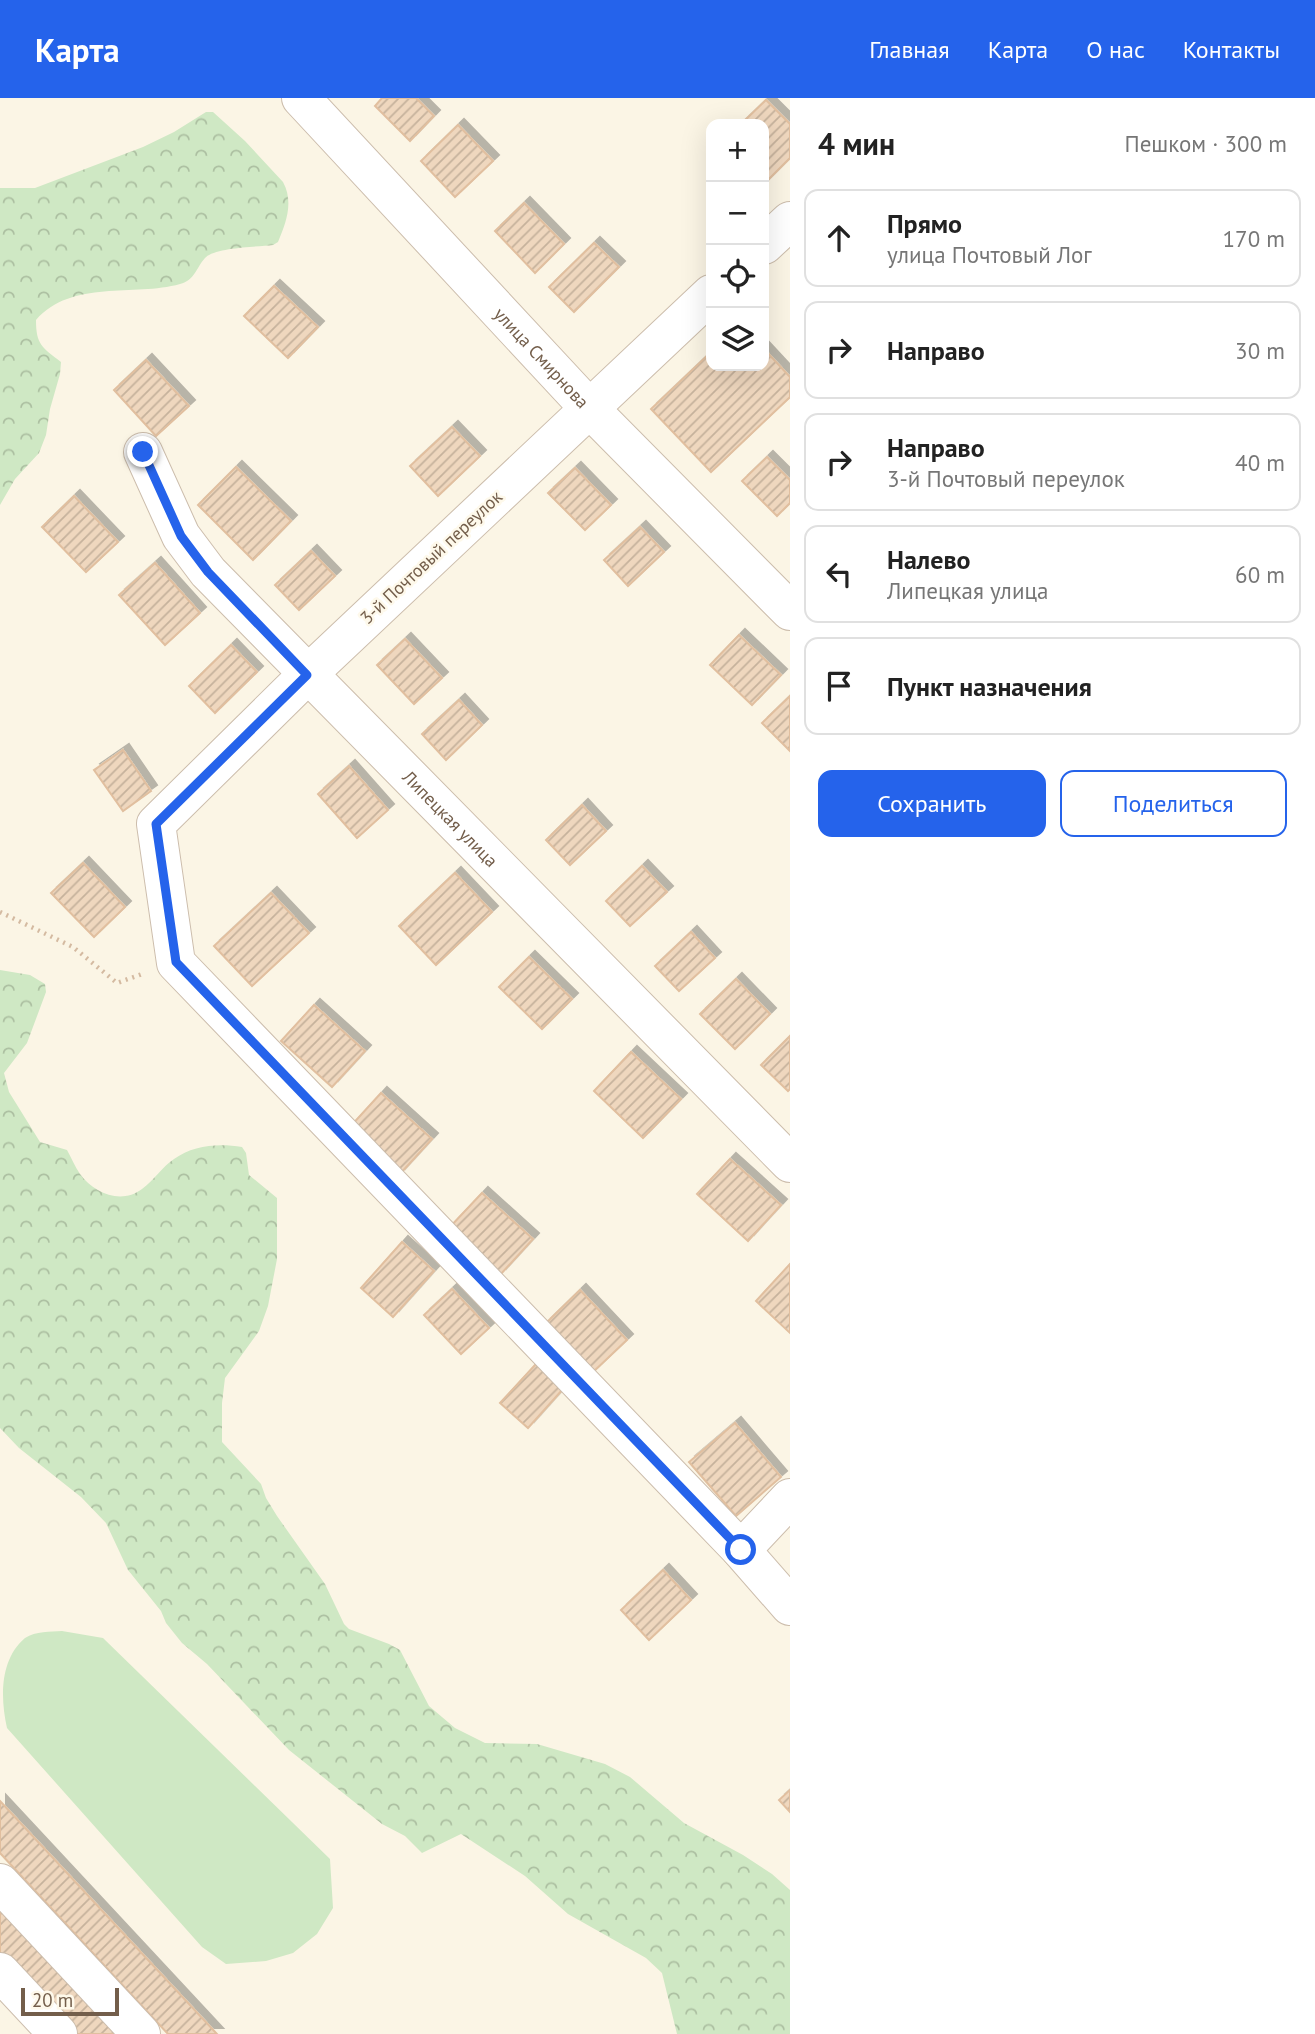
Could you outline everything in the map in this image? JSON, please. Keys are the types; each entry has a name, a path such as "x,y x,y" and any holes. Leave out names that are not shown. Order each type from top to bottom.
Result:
{"street":[{"name":"улица Смирнова","path":"300,98 589,408 790,611"},
{"path":"769,240 790,221"},
{"name":"3-й Почтовый переулок","path":"176,962 156,824 307,675 706,299"},
{"name":"Липецкая улица","path":"143,452 181,536 208,572 790,1163"},
{"path":"176,962 741,1550 790,1606"},
{"path":"741,1550 790,1497"},
{"path":"0,1882 141,2034"},
{"path":"0,1972 58,2034"}],"path":[{"path":"0,912 74,947 117,983 176,962"}],"green space":[{"path":"206,112 213,112 245,141 283,182 288,205 278,242 210,254 192,277 180,284 85,294 67,299 51,307 36,320 41,345 61,362 60,374 46,435 39,453 15,479 0,505 0,188 35,188 143,147"},
{"path":"0,970 30,975 45,984 46,992 27,1043 4,1073 9,1092 40,1142 67,1150 80,1174 93,1187 108,1195 134,1194 181,1154 206,1146 224,1145 242,1147 246,1153 249,1175 277,1198 277,1259 268,1306 259,1331 225,1378 222,1442 261,1484 277,1516 325,1584 344,1624 349,1629 400,1650 429,1706 455,1728 485,1743 537,1744 605,1764 630,1777 684,1823 743,1855 790,1890 790,2034 677,2034 662,1973 646,1958 568,1914 525,1876 461,1834 422,1853 405,1836 382,1824 289,1750 207,1664 182,1643 166,1623 161,1611 128,1570 106,1523 81,1497 19,1448 0,1428"},
{"path":"62,1631 103,1638 330,1859 333,1908 317,1934 293,1953 266,1961 226,1964 202,1947 7,1728 3,1691 6,1668 11,1657 25,1638 43,1632"}],"building":[{"path":"382,98 416,98 434,116 410,141 375,106"},
{"path":"766,100 790,124 790,158 769,179 769,119 746,119"},
{"path":"458,125 493,161 455,197 421,161"},
{"path":"524,203 564,244 535,273 495,231"},
{"path":"594,243 619,267 574,312 549,287"},
{"path":"274,286 318,327 288,358 244,316"},
{"path":"769,354 790,377 790,397 711,472 651,409 706,357 706,371 769,371"},
{"path":"146,360 189,406 156,436 114,390"},
{"path":"452,427 480,456 438,496 410,466"},
{"path":"767,457 790,480 790,503 777,516 742,481"},
{"path":"236,467 291,521 253,560 198,505"},
{"path":"575,468 611,505 585,530 548,493"},
{"path":"74,496 118,542 86,572 42,527"},
{"path":"640,527 664,552 628,586 604,560"},
{"path":"311,551 335,576 299,610 275,585"},
{"path":"155,563 200,613 165,645 119,595"},
{"path":"739,635 781,675 752,705 710,665"},
{"path":"405,639 442,678 414,704 377,665"},
{"path":"231,645 257,672 215,713 189,686"},
{"path":"790,696 790,751 762,723"},
{"path":"459,700 482,725 446,760 422,734"},
{"path":"123,750 151,791 123,811 94,770"},
{"path":"349,766 388,810 357,838 318,794"},
{"path":"582,805 606,831 570,865 546,840"},
{"path":"83,863 125,907 94,937 51,893"},
{"path":"642,866 667,892 630,926 606,901"},
{"path":"455,873 492,912 436,965 399,926"},
{"path":"271,893 309,933 252,986 214,946"},
{"path":"691,932 715,958 679,991 655,966"},
{"path":"529,957 572,999 542,1029 499,987"},
{"path":"736,979 770,1014 735,1049 700,1014"},
{"path":"314,1005 365,1051 332,1087 281,1041"},
{"path":"790,1036 790,1089 788,1091 761,1065"},
{"path":"631,1052 681,1099 643,1138 594,1091"},
{"path":"381,1093 432,1139 399,1175 349,1128"},
{"path":"730,1159 781,1205 748,1241 697,1194"},
{"path":"482,1193 533,1239 500,1275 449,1228"},
{"path":"402,1242 434,1271 393,1317 361,1288"},
{"path":"790,1264 790,1333 756,1301"},
{"path":"452,1289 489,1328 461,1354 424,1315"},
{"path":"580,1290 627,1340 592,1373 545,1324"},
{"path":"536,1364 563,1389 528,1428 500,1403"},
{"path":"735,1423 781,1477 736,1516 689,1462"},
{"path":"663,1570 691,1600 649,1640 621,1610"},
{"path":"790,1790 790,1812 779,1800"},
{"path":"0,1801 217,2034 168,2034 0,1853"},
{"path":"0,1906 118,2034 72,2034 0,1956"}],"route":[{"path":"143,452 181,536 208,572 307,675 156,824 176,962 741,1550"}]}
